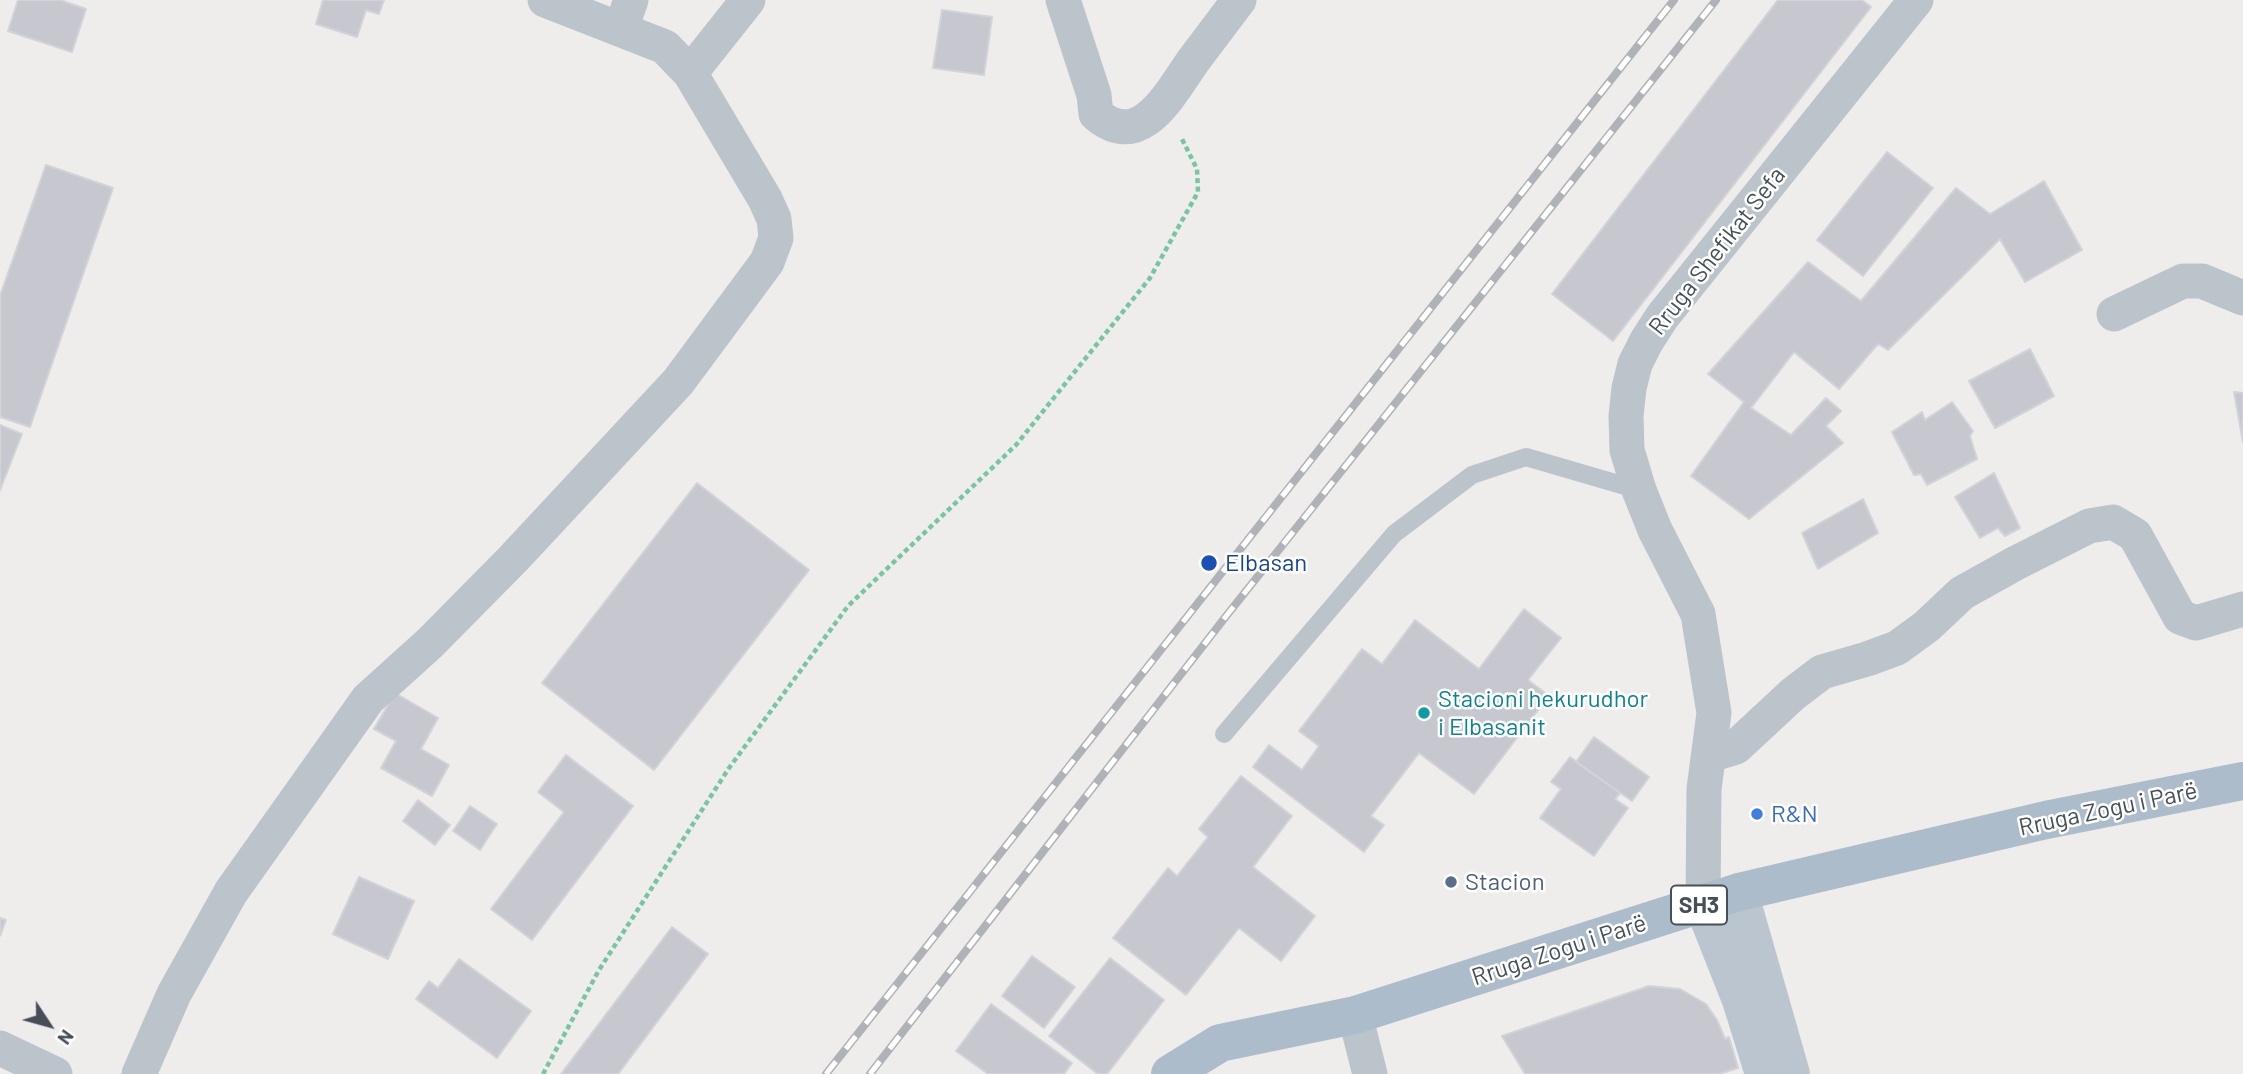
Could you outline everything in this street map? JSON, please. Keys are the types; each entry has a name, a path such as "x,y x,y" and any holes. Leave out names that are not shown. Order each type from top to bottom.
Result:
{"main road":[{"name":"Rruga Zogu i Parë","path":"1170,1074 1220,1043 1355,1014 1739,892 2046,820 2243,781"}],"street":[{"path":"139,1074 174,995 231,892 368,699 430,643 513,559 678,382 767,262 776,238 774,219 765,199 690,73 665,47 626,14 545,0"},
{"path":"690,73 748,0"},
{"path":"1063,0 1094,95 1096,114 1107,124 1121,129 1135,126 1168,100 1192,62 1239,0"},
{"name":"Rruga Shefikat Sefa","path":"1703,904 1704,789 1714,713 1698,614 1655,530 1639,490 1628,450 1626,416 1629,388 1635,365 1646,342 1671,306 1916,0"},
{"path":"2114,314 2183,281 2202,281 2243,298"},
{"path":"1710,755 1735,747 1822,671 1897,648 1927,626 1962,593 2089,526 2113,522 2135,535 2179,617 2196,623 2243,609"},
{"path":"1739,892 1791,1074"},
{"path":"1703,904 1741,1000 1764,1074"},
{"path":"1355,1014 1370,1074"},
{"path":"0,1048 55,1074"}],"lane":[{"path":"1224,734 1394,534 1472,475 1526,457 1639,490"}],"path":[{"path":"543,1074 599,970 729,768 848,606 1016,445 1150,278 1198,192 1196,169 1183,144 1168,100"}],"building":[{"path":"18,0 60,0 86,9 72,52 8,31"},
{"path":"323,0 384,0 379,14 366,10 357,37 316,24"},
{"path":"1778,0 1862,0 1871,7 1613,341 1552,294"},
{"path":"942,10 992,17 984,75 933,68"},
{"path":"1887,152 1933,188 1863,276 1817,240"},
{"path":"46,165 113,188 30,427 0,417 0,296"},
{"path":"2044,181 2082,250 2025,282 2000,239 1888,350 1878,344 1839,389 1794,352 1751,408 1791,435 1826,398 1841,411 1826,426 1843,443 1749,519 1691,476 1744,402 1708,374 1808,262 1861,301 1956,188 1990,214"},
{"path":"2030,349 2054,396 1995,428 1969,381"},
{"path":"2234,392 2243,393 2243,442"},
{"path":"1952,402 1973,431 1970,436 1977,459 1927,485 1921,474 1914,475 1892,432 1922,412 1925,420"},
{"path":"0,425 22,434 0,490"},
{"path":"1994,473 2020,528 2005,536 1998,528 1980,538 1955,497"},
{"path":"697,483 809,570 654,770 542,683"},
{"path":"1863,499 1878,533 1818,569 1802,533"},
{"name":"Stacioni hekurudhor i Elbasanit","path":"1524,609 1561,638 1528,680 1549,696 1474,794 1419,753 1371,816 1384,825 1364,852 1253,767 1269,745 1302,770 1319,746 1299,731 1362,649 1382,664 1415,620 1479,669"},
{"path":"395,693 438,718 421,749 449,765 432,796 381,768 396,741 374,729"},
{"path":"1594,737 1649,777 1632,801 1576,762"},
{"path":"566,755 633,806 532,940 491,909 564,812 538,792"},
{"path":"1570,757 1620,793 1615,799 1628,808 1594,856 1540,818 1561,789 1551,782"},
{"path":"1241,776 1292,816 1253,867 1315,916 1281,961 1239,928 1186,995 1113,938 1168,868 1177,876 1208,837 1199,829"},
{"path":"418,800 450,825 435,845 403,821"},
{"path":"470,806 497,824 480,850 453,831"},
{"path":"359,877 414,901 388,959 333,934"},
{"path":"0,918 6,920 0,936"},
{"path":"672,927 708,954 618,1074 561,1074"},
{"path":"1032,956 1075,987 1044,1028 1002,996"},
{"path":"1110,958 1164,1000 1107,1074 1098,1074 1049,1036"},
{"path":"459,959 531,1011 497,1058 416,999 429,981 438,988"},
{"path":"1649,986 1680,989 1706,1004 1725,1039 1729,1037 1738,1068 1719,1074 1525,1074 1502,1036"},
{"path":"991,1004 1072,1063 1064,1074 988,1074 956,1051"}],"railway":[{"path":"826,1074 1674,0"},
{"path":"870,1074 1227,615 1716,0"}],"place":[{"name":"Elbasan","path":"1209,563"},
{"name":"Stacioni hekurudhor i Elbasanit","path":"1424,713"},
{"name":"R&N","path":"1757,814"},
{"name":"Stacion","path":"1451,882"}]}
